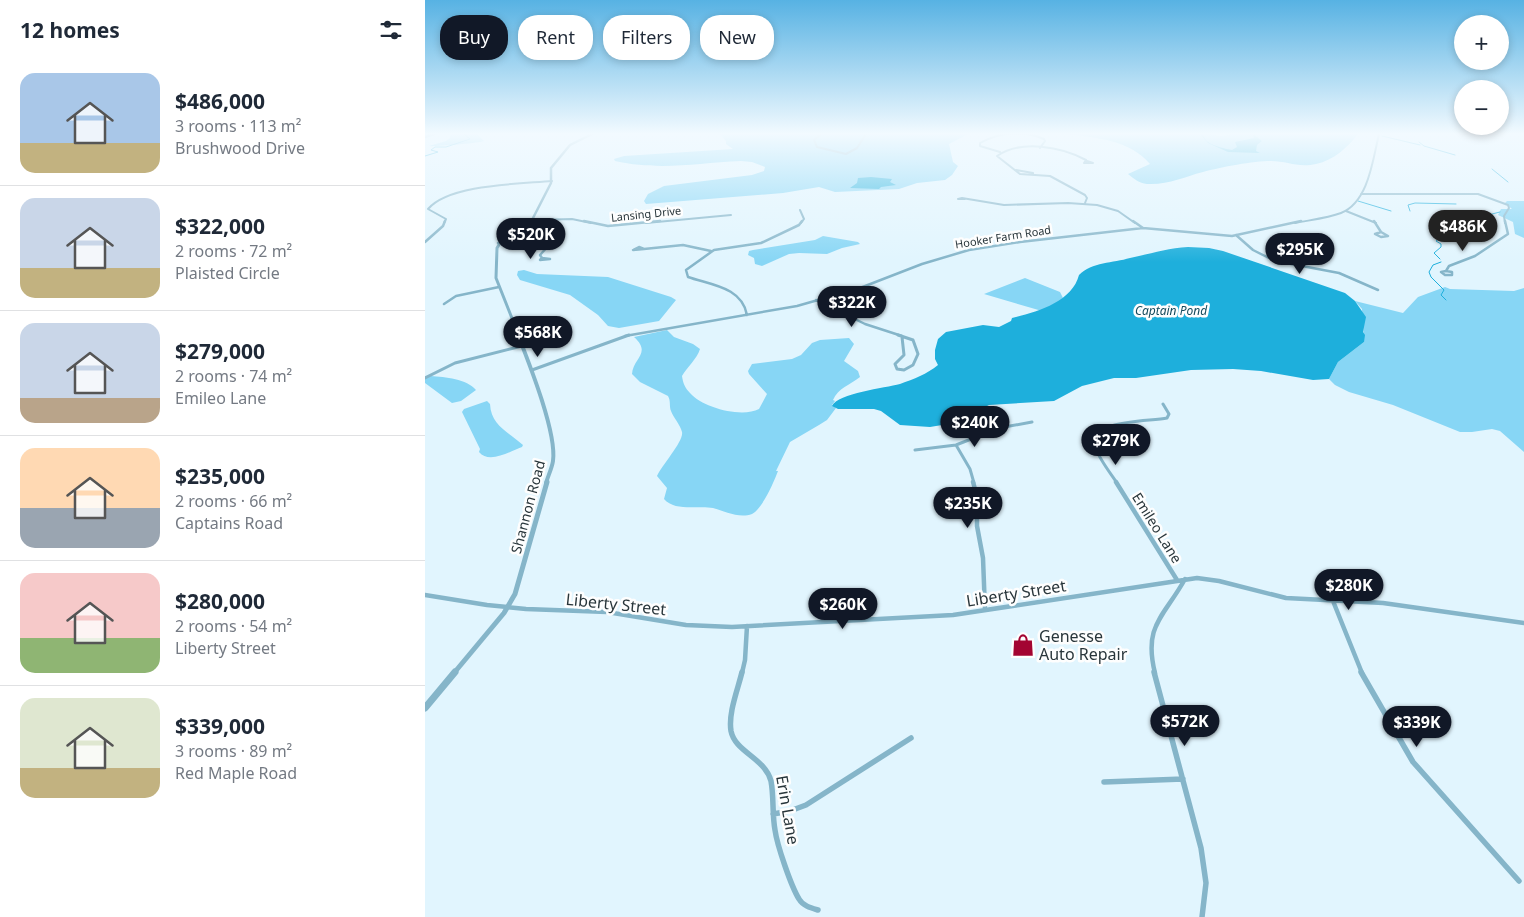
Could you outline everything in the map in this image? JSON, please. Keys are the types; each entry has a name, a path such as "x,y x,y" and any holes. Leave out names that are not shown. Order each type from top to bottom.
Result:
{"street":[{"path":"498,243 507,234 532,220 552,181 551,177"},
{"path":"1052,177 1081,192 1087,197 1085,204"},
{"path":"1366,177 1361,194 1346,211 1376,222 1381,232"},
{"path":"425,242 443,226 447,219 427,210 430,204 437,200 488,187 552,181"},
{"path":"1361,194 1481,194 1509,206 1504,216 1508,234 1471,258 1449,266 1446,271"},
{"path":"965,200 1010,206 1085,204 1114,209 1143,228"},
{"path":"747,315 746,306 739,297 691,278 686,274 689,267 711,251 727,246 755,244 802,223 804,219 797,210"},
{"name":"Hooker Farm Road","path":"532,370 632,334 793,307 867,286 922,264 963,251 1028,241 1143,228 1216,235 1236,235 1346,211"},
{"name":"Lansing Drive","path":"532,220 572,220 608,226 731,215"},
{"path":"1236,235 1253,250 1267,257 1286,263 1332,271 1377,290"},
{"path":"498,243 547,240 550,244 541,252 542,258"},
{"name":"Shannon Road","path":"425,708 508,607 519,581 553,460 551,438 532,370 499,287 495,267 498,243"},
{"path":"644,249 684,245 711,251"},
{"path":"444,304 456,296 499,287"},
{"path":"816,300 865,324 902,337 915,342 918,356 908,369 900,371 895,364 904,355 902,337"},
{"path":"425,378 455,363 522,346"},
{"name":"Emileo Lane","path":"1163,404 1169,414 1167,418 1129,421 1099,432 1095,438 1095,448 1177,580"},
{"path":"915,450 957,445 999,428 1032,422"},
{"path":"957,445 970,469 977,496 977,526 983,558 985,610"},
{"path":"1185,579 1179,593 1158,618 1152,629 1149,642 1153,666 1206,876 1207,899 1202,917"},
{"name":"Liberty Street","path":"425,595 508,607 613,613 705,626 747,626 927,617 985,610 1185,579 1212,580 1285,598 1383,603 1524,622"},
{"path":"1333,601 1363,676 1413,762 1519,881"},
{"name":"Erin Lane","path":"747,626 743,671 730,726 736,742 767,768 771,782 773,814 781,853 799,899 806,906 818,910"},
{"path":"773,814 790,812 806,805 911,738"},
{"path":"1104,782 1183,780"}],"shaded area":[{"path":"738,177 949,177 945,180 917,183 899,189 835,192 819,187 783,193 646,204 644,201 648,194 664,186"},
{"path":"1132,177 1187,177 1155,184 1139,182"},
{"path":"1507,201 1524,201 1524,238 1515,234 1513,222 1498,215 1501,209 1512,209 1505,203"},
{"path":"823,236 858,242 860,244 827,254 789,254 762,266 755,264 754,258 748,255 749,251 815,240"},
{"path":"524,270 537,274 608,277 676,300 659,321 619,328 608,326 598,315 570,295 520,280 517,275 518,271"},
{"path":"1025,278 1060,292 1064,300 1042,311 984,294"},
{"path":"1445,287 1450,289 1514,291 1524,288 1524,452 1500,431 1492,429 1460,432 1393,405 1349,392 1335,385 1329,379 1338,362 1364,342 1362,309 1355,301 1403,313 1418,297"},
{"path":"667,330 674,337 693,344 700,349 682,376 688,391 704,403 733,412 752,412 759,409 767,394 749,374 748,371 752,364 792,359 801,355 812,343 820,340 849,338 854,344 844,361 858,371 860,377 835,396 833,400 835,401 832,405 836,408 827,420 790,442 776,471 778,471 774,482 760,507 752,514 742,516 707,507 681,507 664,499 667,488 657,476 680,441 682,432 671,411 668,396 640,382 632,374 633,368 642,352 639,343 634,337"},
{"path":"431,376 461,381 476,390 461,401 452,403 425,383 425,378"},
{"path":"487,401 497,423 523,445 522,447 494,457 488,457 479,452 480,449 462,412 464,409"}],"water":[{"path":"858,178 892,179 890,182 896,185 879,189 850,188 857,183"},
{"name":"Captain Pond","path":"1188,247 1223,251 1345,293 1355,301 1366,317 1363,332 1365,335 1364,342 1338,362 1329,379 1313,380 1261,371 1233,369 1191,370 1136,378 1114,378 1082,386 1054,401 989,405 954,423 930,427 900,425 881,411 874,409 838,409 832,406 836,401 852,394 900,384 925,374 938,365 935,359 935,350 938,339 946,332 983,325 999,327 1011,321 1012,318 1032,313 1061,299 1075,284 1079,275 1090,268 1166,250"}],"waterway":[{"path":"1502,177 1508,182"},
{"path":"1358,201 1391,211"},
{"path":"1410,211 1408,205 1415,203 1456,204"},
{"path":"1474,211 1488,215 1500,212"},
{"path":"1432,218 1442,220 1451,225 1446,226 1449,229 1448,231 1436,241 1441,244 1441,247 1434,253 1440,259"},
{"path":"1441,262 1433,265 1429,272 1431,277 1444,290 1441,295 1446,300"}],"place":[{"name":"Genesse Auto Repair","path":"1023,645"}]}
